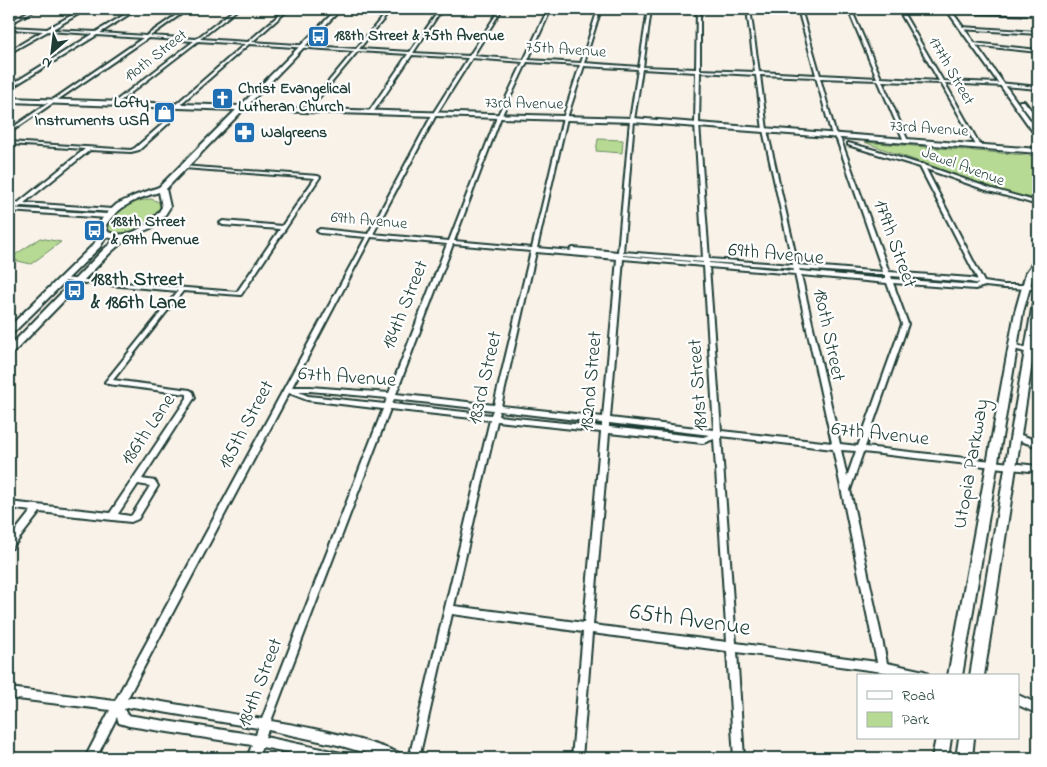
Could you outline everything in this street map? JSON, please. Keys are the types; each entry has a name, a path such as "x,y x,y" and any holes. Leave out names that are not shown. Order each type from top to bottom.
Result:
{"main road":[{"path":"918,9 1038,12"},
{"path":"978,9 1038,12"}],"street":[{"path":"9,22 35,9"},
{"path":"9,52 85,9"},
{"path":"9,88 136,9"},
{"path":"9,132 187,9"},
{"name":"190th Street","path":"114,104 237,9"},
{"path":"176,106 288,9"},
{"path":"9,332 97,245 104,233 102,224 109,214 138,198 162,189 339,9"},
{"path":"306,111 391,9"},
{"path":"370,113 441,9"},
{"name":"185th Street","path":"90,758 434,115 501,9"},
{"name":"184th Street","path":"252,758 499,117 550,9"},
{"name":"183rd Street","path":"414,758 565,118 600,9"},
{"name":"182nd Street","path":"577,758 632,120 650,9"},
{"name":"181st Street","path":"699,9 697,124 708,263 739,758"},
{"name":"180th Street","path":"749,9 765,130 846,489 883,667"},
{"name":"179th Street","path":"800,9 832,132 836,135 905,324 862,450 846,489"},
{"path":"850,9 906,141"},
{"name":"177th Street","path":"900,9 979,146"},
{"path":"948,9 1038,135"},
{"path":"956,10 1038,122"},
{"name":"75th Avenue","path":"9,28 359,47 640,67 1038,88"},
{"path":"961,28 1038,33"},
{"path":"973,44 1038,51"},
{"name":"73rd Avenue","path":"9,100 241,109 632,120 1038,151"},
{"path":"1027,120 1038,122"},
{"path":"9,142 131,151 168,122"},
{"name":"Jewel Avenue","path":"850,144 887,153 1005,196 1038,204"},
{"path":"12,209 89,148"},
{"path":"921,165 983,285"},
{"path":"63,279 239,294 318,177 184,167"},
{"path":"104,233 114,237 125,236 143,229 157,220 164,212 166,200 162,189"},
{"path":"138,198 154,197 166,200"},
{"path":"9,204 109,214"},
{"path":"12,209 109,214"},
{"path":"224,223 284,228"},
{"name":"69th Avenue","path":"320,231 535,248 565,251 584,256 664,259 975,287 983,285 1038,287"},
{"path":"9,352 78,280 125,236"},
{"name":"Utopia Parkway","path":"955,674 1013,346 1025,287 1030,273 1038,262"},
{"name":"186th Lane","path":"112,517 191,398 190,392 108,382 182,289"},
{"name":"Utopia Parkway","path":"977,674 1015,436 1033,352 1038,297"},
{"path":"1013,346 1033,352"},
{"name":"67th Avenue","path":"287,390 307,398 388,401 703,440 719,435"},
{"name":"67th Avenue","path":"495,414 606,420 705,430 719,435 1038,469"},
{"path":"1015,436 1038,444"},
{"path":"9,505 131,519 135,517 154,486 152,483 136,481"},
{"path":"9,545 37,508"},
{"name":"65th Avenue","path":"450,610 883,667 915,674"},
{"path":"9,693 118,706 133,702 316,734 366,747 398,758"},
{"path":"1020,701 1038,709"},
{"path":"118,706 124,719 130,721 259,741 341,758"},
{"path":"940,758 944,740"},
{"path":"964,758 967,740"}],"green space":[{"path":"598,139 623,140 622,153 596,151"},
{"path":"864,142 1038,156 1038,199 1006,193"},
{"path":"151,199 159,202 160,208 144,226 129,233 113,234 106,231 105,225 114,214 125,206"},
{"path":"40,238 61,242 31,264 9,259"}],"place":[{"name":"188th Street & 75th Avenue","path":"318,36"},
{"name":"Christ Evangelical Lutheran Church","path":"222,98"},
{"name":"Lofty Instruments USA","path":"165,112"},
{"name":"Walgreens","path":"245,133"},
{"name":"188th Street & 69th Avenue","path":"95,231"},
{"name":"188th Street & 186th Lane","path":"75,291"}]}
